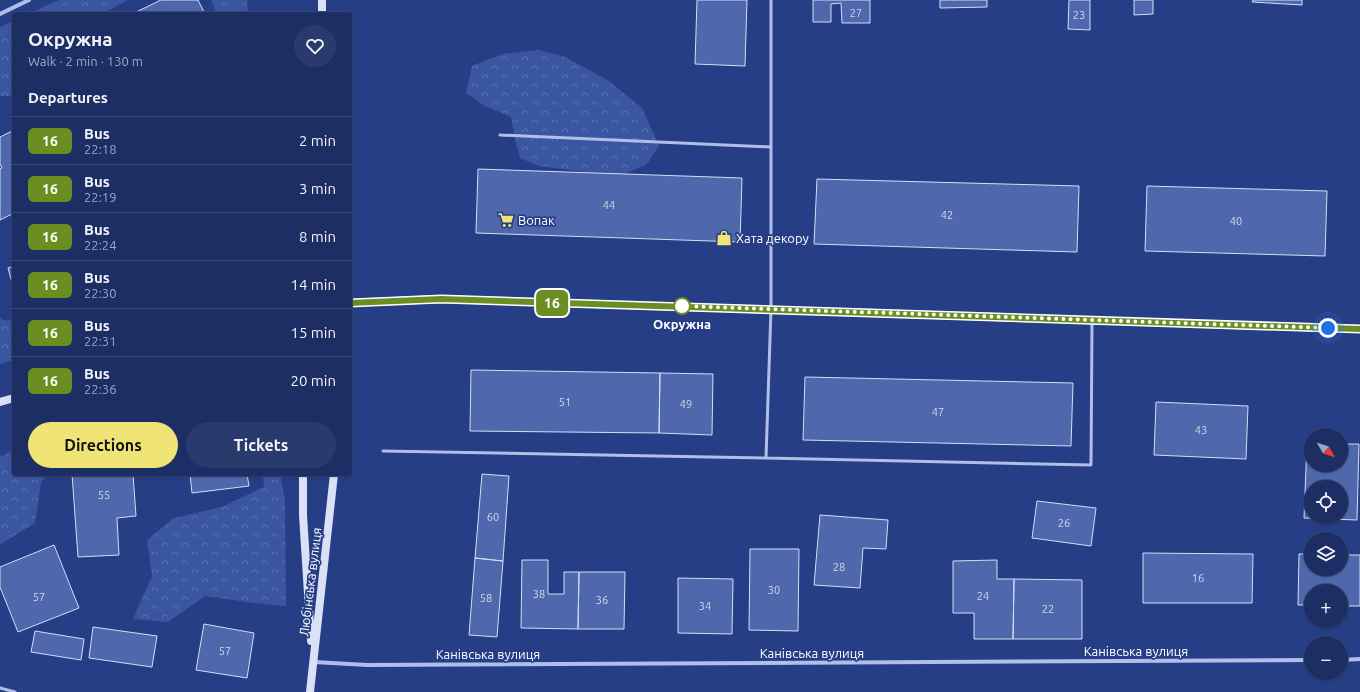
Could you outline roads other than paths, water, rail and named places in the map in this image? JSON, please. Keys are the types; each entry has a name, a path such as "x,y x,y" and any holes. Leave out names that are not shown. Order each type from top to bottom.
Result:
{"main road":[{"path":"319,12 322,1"},
{"path":"322,1 322,12"},
{"path":"352,304 441,299 1360,329"},
{"path":"0,402 12,399"},
{"path":"303,476 303,515 312,662"},
{"name":"Любінська вулиця","path":"310,692 312,662 334,476"}],"street":[{"path":"0,14 29,0"},
{"path":"1348,660 1360,659"},
{"name":"Канівська вулиця","path":"312,662 374,665 1304,660"}],"lane":[{"path":"766,458 771,309 771,0"},
{"path":"500,135 771,147"},
{"path":"383,451 1091,465 1092,320"},
{"path":"0,688 15,692"}],"place":[{"name":"Вопак","path":"506,220"},
{"name":"Хата декору","path":"724,238"},
{"name":"Окружна","path":"682,306"}]}
